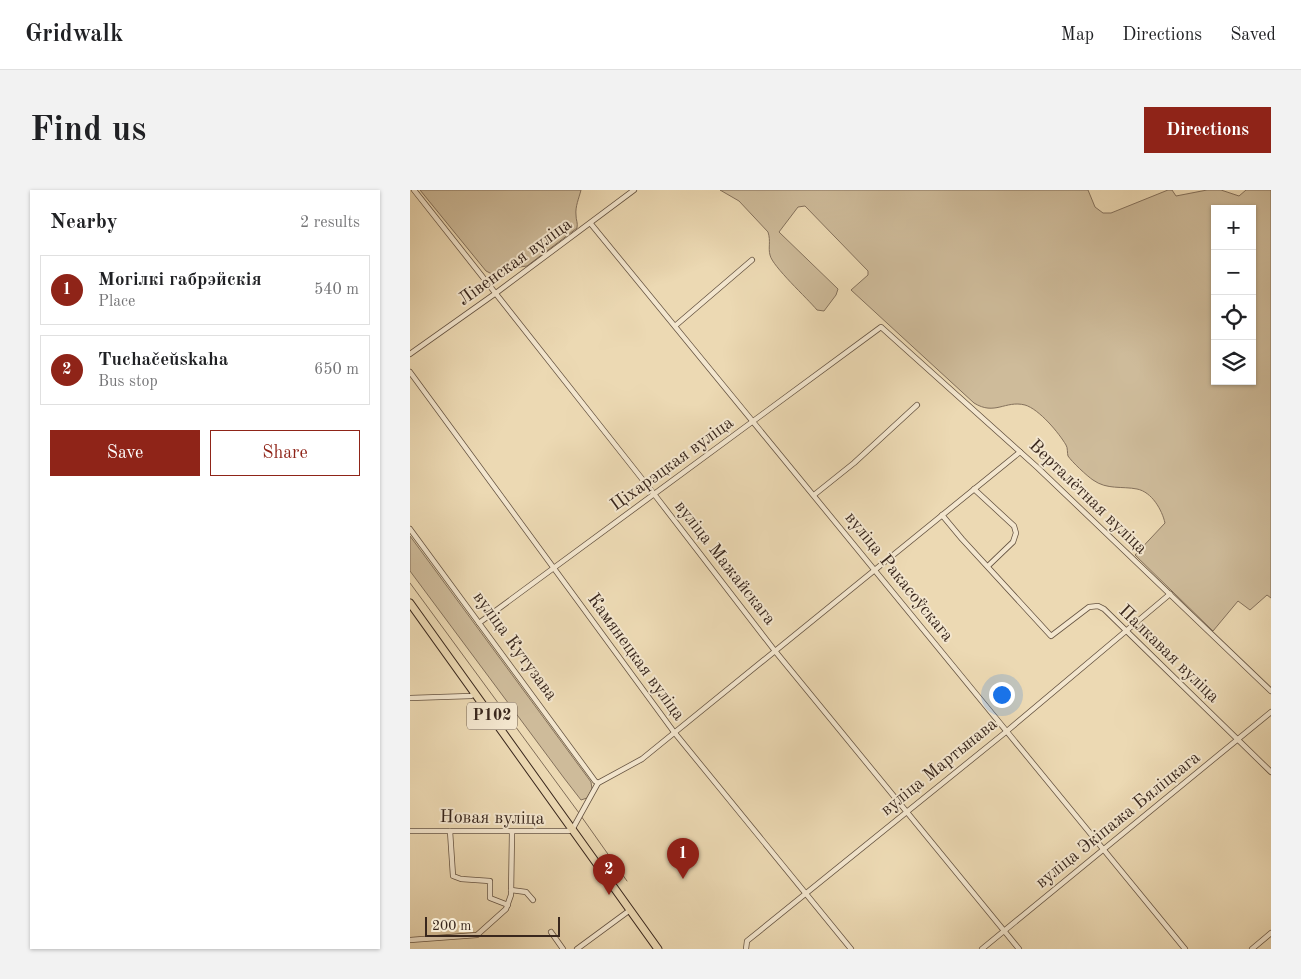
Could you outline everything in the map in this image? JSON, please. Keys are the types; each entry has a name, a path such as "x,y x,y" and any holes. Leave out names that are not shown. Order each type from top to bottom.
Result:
{"main road":[{"name":"Р102","path":"410,603 658,949"}],"street":[{"name":"вуліца Мажайскага","path":"414,190 654,494 775,651 1019,949"},
{"name":"Лівенская вуліца","path":"410,354 591,224 634,190"},
{"name":"вуліца Ракасоўскага","path":"591,224 1185,949"},
{"path":"675,326 752,260"},
{"name":"Ціхарэцкая вуліца","path":"479,623 881,327"},
{"name":"Верталётная вуліца","path":"881,327 1020,452 1271,691"},
{"name":"Камянецкая вуліца","path":"410,372 674,732 851,949"},
{"path":"814,495 917,406"},
{"path":"572,830 597,782 642,759 1020,452"},
{"path":"974,489 1014,526 1016,533 1013,542 988,566"},
{"name":"Палкавая вуліца","path":"942,514 962,539 1051,636 1089,607 1094,605 1104,609 1271,772"},
{"name":"вуліца Кутузава","path":"410,529 597,782"},
{"name":"вуліца Мартынава","path":"746,949 747,941 1007,731 1170,594"},
{"path":"410,698 471,696 475,693"},
{"name":"вуліца Экіпажа Бяліцкага","path":"982,949 1271,712"},
{"name":"Новая вуліца","path":"410,831 562,832 572,830"},
{"path":"450,831 453,876 461,879 490,881 490,898 508,905"},
{"path":"410,940 477,935 506,908 511,890 512,832"},
{"path":"511,890 526,892 533,900"},
{"path":"577,949 630,910"},
{"path":"551,932 563,949"},
{"path":"1252,949 1271,933"}],"shaded area":[{"path":"420,190 581,190 576,209 577,228 527,266 520,267 498,277 486,271"},
{"path":"720,190 1088,190 1095,207 1103,213 1111,213 1168,190 1172,190 1176,196 1207,190 1221,190 1239,196 1246,190 1271,190 1271,598 1267,595 1250,610 1238,601 1213,631 1135,555 1165,523 1159,507 1152,498 1137,489 1104,485 1090,478 1068,456 1066,445 1054,428 1030,407 1012,404 988,408 974,403 851,290 868,275 868,271 805,206 798,207 779,232 838,289 836,295 824,311 817,310 772,260 769,250 768,232 739,201"},
{"path":"410,536 591,782 592,789 587,798 581,800 410,571"}],"waterway":[{"path":"410,583 579,813"},
{"path":"581,816 627,881"}],"place":[{"name":"Могілкі габрэйскія","path":"683,879"},
{"name":"Tuchačeŭskaha","path":"609,895"}]}
